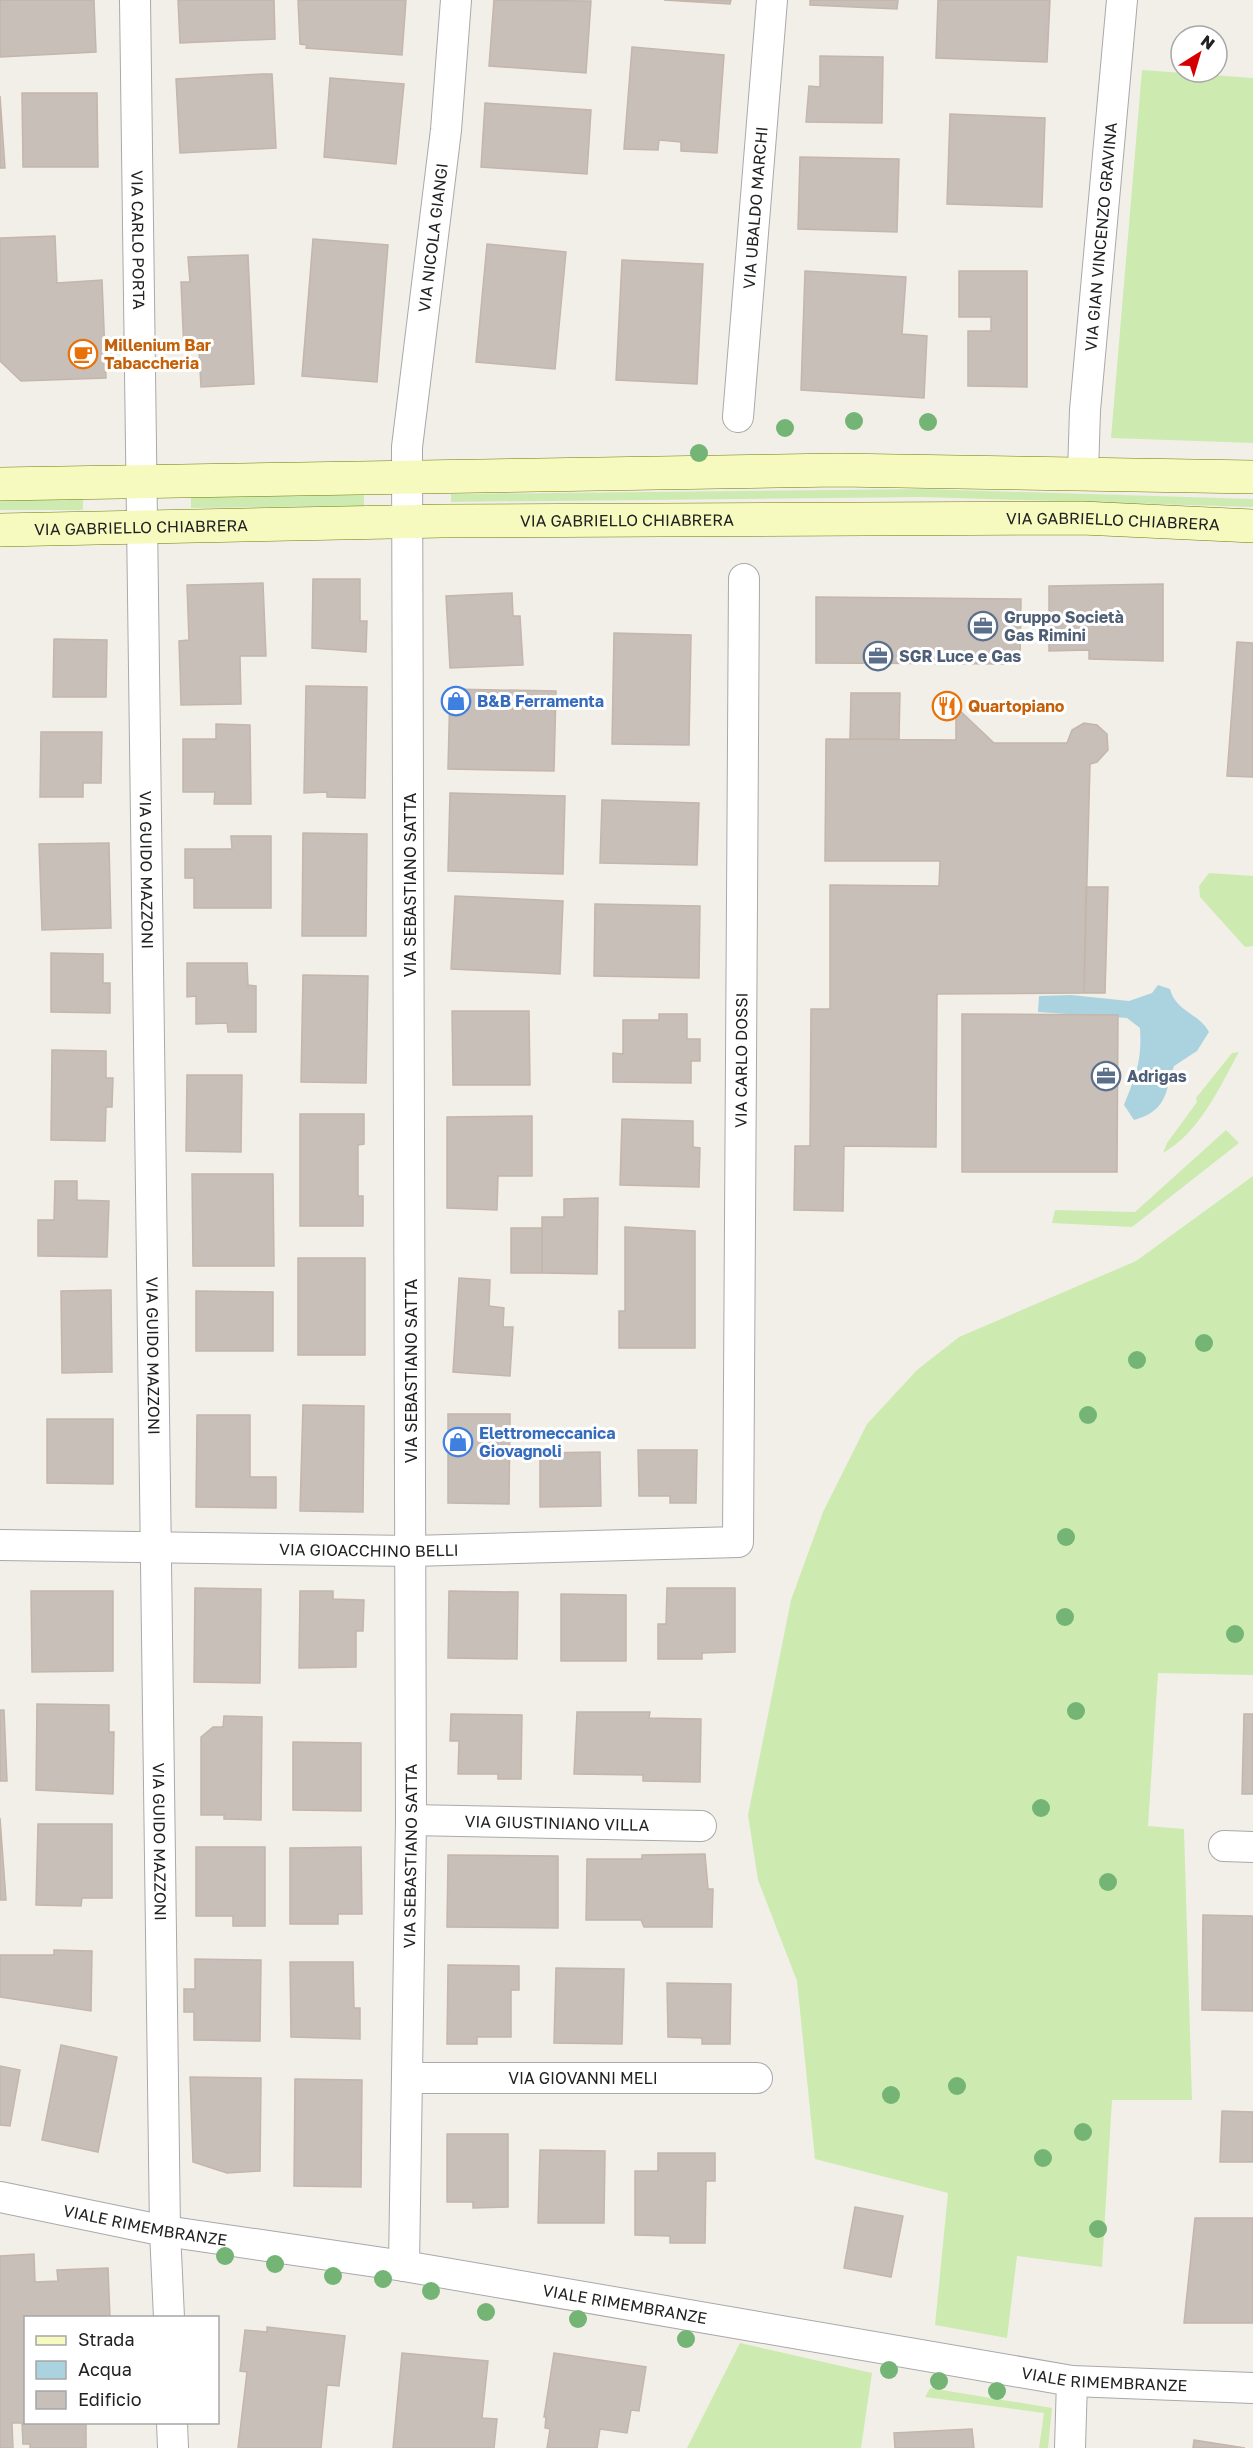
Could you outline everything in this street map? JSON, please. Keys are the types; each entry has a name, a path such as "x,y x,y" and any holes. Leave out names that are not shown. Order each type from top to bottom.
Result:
{"street":[{"name":"VIA CARLO PORTA","path":"135,0 142,481"},
{"name":"VIA NICOLA GIANGI","path":"408,476 407,447 447,130 456,0"},
{"name":"VIA UBALDO MARCHI","path":"738,417 772,0"},
{"name":"VIA GIAN VINCENZO GRAVINA","path":"1083,473 1085,410 1122,0"},
{"path":"0,484 838,470 1253,477"},
{"name":"VIA SEBASTIANO SATTA","path":"404,2266 411,1820 412,1551 408,476"},
{"name":"VIA GUIDO MAZZONI","path":"142,481 168,2316"},
{"name":"VIA GABRIELLO CHIABRERA","path":"0,530 409,522 1082,518 1253,526"},
{"name":"VIA CARLO DOSSI","path":"738,1542 744,579"},
{"name":"VIA GIOACCHINO BELLI","path":"0,1545 412,1551 738,1542"},
{"name":"VIA GIUSTINIANO VILLA","path":"411,1820 701,1826"},
{"name":"VIA GIOVANNI MELI","path":"407,2078 757,2078"},
{"name":"VIALE RIMEMBRANZE","path":"0,2197 165,2230 404,2266 1072,2381 1253,2388"},
{"path":"1070,2448 1072,2381"},
{"path":"172,2424 173,2448"}],"green space":[{"path":"1142,70 1169,72 1169,84 1229,84 1229,76 1253,78 1253,443 1111,438"},
{"path":"922,489 1253,499 1253,507 921,497 451,502 451,494"},
{"path":"364,495 364,506 191,508 191,496"},
{"path":"83,498 83,510 0,510 0,499"},
{"path":"1209,873 1253,876 1253,946 1245,947 1200,897 1199,886"},
{"path":"1239,1052 1198,1121 1176,1144 1163,1153 1167,1143 1197,1102 1196,1098 1232,1053"},
{"path":"1226,1130 1239,1143 1132,1227 1052,1223 1055,1210 1135,1212"},
{"path":"1253,1176 1253,1675 1158,1673 1148,1826 1184,1829 1192,2100 1112,2100 1102,2267 1017,2256 1007,2338 935,2325 948,2193 815,2159 797,1981 758,1880 748,1815 791,1600 823,1512 867,1424 917,1370 959,1337 1136,1261"},
{"path":"740,2343 872,2373 861,2448 687,2448"},
{"path":"930,2388 1052,2408 1048,2448 1039,2448 1044,2413 925,2397"}],"water":[{"path":"1158,985 1170,989 1177,1003 1200,1020 1209,1032 1197,1051 1174,1066 1166,1093 1158,1107 1134,1120 1124,1105 1137,1068 1140,1028 1127,1018 1038,1012 1039,996 1071,995 1129,1001 1152,993"}],"building":[{"path":"0,0 94,0 96,52 0,57"},
{"path":"178,0 274,0 275,39 180,43"},
{"path":"298,0 406,0 402,55 306,48 307,45 300,44"},
{"path":"494,0 591,1 586,73 489,66"},
{"path":"664,0 731,0 730,4"},
{"path":"810,0 898,0 897,9 810,5"},
{"path":"938,0 1050,0 1047,62 936,58"},
{"path":"632,47 724,55 717,153 681,151 681,142 659,140 658,150 624,149"},
{"path":"820,56 883,57 882,123 806,122 809,86 820,87"},
{"path":"272,74 276,148 180,153 176,79"},
{"path":"330,78 404,84 396,164 324,157"},
{"path":"22,93 97,93 98,167 23,167"},
{"path":"0,96 5,168 0,168"},
{"path":"485,103 591,110 587,174 481,167"},
{"path":"950,114 1045,118 1042,207 947,204"},
{"path":"800,157 899,159 897,232 798,229"},
{"path":"55,236 57,283 102,280 106,378 21,381 0,361 0,238"},
{"path":"313,239 388,245 377,382 302,376"},
{"path":"487,244 566,252 555,369 476,362"},
{"path":"248,255 254,384 201,387 199,351 184,352 181,282 190,282 188,257"},
{"path":"622,260 703,264 697,384 616,380"},
{"path":"805,271 906,277 902,334 927,336 924,398 801,390"},
{"path":"959,271 1027,271 1027,387 968,386 968,331 991,331 991,317 959,317"},
{"path":"313,579 360,579 360,621 367,621 366,652 312,648"},
{"path":"263,583 266,656 240,656 241,704 181,705 179,641 189,640 187,585"},
{"path":"1163,584 1163,661 1089,659 1089,650 1049,651 1049,586"},
{"path":"512,593 513,616 520,616 523,665 450,668 446,596"},
{"path":"816,597 1021,599 1020,664 816,663"},
{"path":"614,633 691,635 689,745 612,744"},
{"path":"54,639 107,640 106,697 53,697"},
{"path":"1237,642 1253,643 1253,777 1227,776"},
{"path":"306,686 367,687 365,798 327,797 327,792 304,793"},
{"path":"450,689 556,691 554,771 448,769"},
{"path":"851,693 900,693 899,739 850,739"},
{"path":"956,707 994,743 1067,743 1072,730 1084,723 1097,725 1107,734 1108,750 1097,762 1090,764 1084,993 937,994 936,1147 844,1146 843,1211 794,1210 795,1146 810,1146 811,1009 830,1009 830,885 939,886 940,861 825,861 826,739 956,740"},
{"path":"216,724 250,725 251,804 214,804 215,792 183,792 183,739 216,739"},
{"path":"41,732 102,732 101,783 83,783 83,797 40,797"},
{"path":"450,793 565,796 563,874 448,871"},
{"path":"602,800 699,803 697,865 600,863"},
{"path":"303,833 367,834 366,936 302,936"},
{"path":"231,836 271,836 271,908 194,908 194,878 185,878 185,849 232,849"},
{"path":"109,843 111,928 42,930 39,844"},
{"path":"1086,887 1108,887 1105,993 1084,993"},
{"path":"455,896 563,901 560,974 451,969"},
{"path":"595,904 700,906 699,978 594,976"},
{"path":"51,953 103,954 103,983 110,983 110,1013 51,1012"},
{"path":"187,963 247,963 248,985 256,986 256,1032 228,1032 227,1023 196,1024 196,996 187,997"},
{"path":"303,975 368,976 366,1083 301,1082"},
{"path":"452,1011 529,1011 530,1085 453,1085"},
{"path":"659,1014 687,1014 687,1039 700,1039 700,1061 691,1061 691,1083 613,1082 613,1053 623,1054 623,1020 659,1020"},
{"path":"962,1014 1118,1015 1117,1172 962,1172"},
{"path":"52,1050 106,1051 106,1078 113,1078 112,1107 106,1107 105,1141 51,1140"},
{"path":"187,1075 242,1075 241,1152 186,1151"},
{"path":"300,1114 364,1114 364,1144 358,1145 358,1196 363,1196 363,1226 300,1226"},
{"path":"532,1116 532,1176 498,1176 497,1210 447,1208 447,1117"},
{"path":"622,1119 693,1121 693,1147 700,1148 699,1187 620,1185"},
{"path":"192,1174 273,1174 274,1266 193,1266"},
{"path":"55,1181 77,1181 77,1200 109,1201 107,1257 38,1256 38,1220 54,1220"},
{"path":"598,1198 597,1274 542,1273 542,1217 564,1217 564,1199"},
{"path":"625,1227 695,1231 695,1348 619,1348 619,1311 625,1311"},
{"path":"511,1228 542,1228 542,1273 511,1273"},
{"path":"298,1258 365,1258 365,1355 298,1355"},
{"path":"459,1278 490,1280 489,1306 504,1308 503,1327 513,1327 510,1376 453,1372"},
{"path":"111,1290 112,1372 62,1373 61,1291"},
{"path":"196,1291 273,1292 273,1351 196,1351"},
{"path":"303,1405 364,1406 363,1512 300,1511"},
{"path":"448,1414 510,1414 509,1504 448,1503"},
{"path":"197,1415 250,1415 250,1477 276,1477 276,1508 196,1507"},
{"path":"47,1419 113,1419 113,1484 47,1483"},
{"path":"638,1450 697,1450 696,1503 670,1503 670,1496 639,1496"},
{"path":"600,1452 601,1506 540,1507 540,1453"},
{"path":"195,1588 261,1589 260,1683 194,1682"},
{"path":"667,1588 735,1588 735,1652 702,1653 702,1659 658,1659 658,1624 666,1624"},
{"path":"31,1591 113,1591 113,1671 32,1672"},
{"path":"300,1591 333,1591 333,1599 364,1600 363,1631 356,1631 356,1667 299,1668"},
{"path":"449,1591 518,1592 517,1659 448,1658"},
{"path":"561,1594 626,1595 626,1661 561,1661"},
{"path":"37,1704 109,1705 109,1732 114,1732 113,1794 36,1790"},
{"path":"0,1710 4,1710 7,1781 0,1781"},
{"path":"577,1712 650,1712 649,1718 701,1719 700,1782 643,1781 643,1775 574,1774"},
{"path":"451,1714 522,1715 521,1779 498,1779 498,1774 458,1774 459,1741 450,1741"},
{"path":"1244,1714 1253,1714 1253,1794 1242,1794"},
{"path":"224,1716 262,1717 261,1820 224,1819 224,1815 201,1815 201,1737 213,1727 223,1727"},
{"path":"293,1742 361,1743 361,1811 293,1810"},
{"path":"0,1818 6,1900 0,1900"},
{"path":"38,1824 112,1824 112,1898 82,1898 81,1906 36,1905"},
{"path":"196,1847 265,1847 265,1926 233,1926 233,1916 196,1916"},
{"path":"361,1847 362,1914 338,1914 338,1924 290,1924 290,1848"},
{"path":"705,1854 708,1889 713,1889 712,1927 644,1927 641,1920 586,1920 587,1859 642,1859 642,1855"},
{"path":"448,1855 558,1856 558,1928 447,1927"},
{"path":"1203,1915 1253,1916 1253,2011 1202,2010"},
{"path":"54,1950 92,1951 91,2011 0,1997 0,1955 54,1955"},
{"path":"195,1959 261,1960 260,2041 194,2040 194,2012 184,2012 184,1989 195,1989"},
{"path":"290,1962 353,1962 354,2008 360,2008 360,2039 291,2037"},
{"path":"448,1965 519,1966 519,1990 511,1990 511,2037 477,2037 477,2044 447,2044"},
{"path":"556,1968 624,1969 622,2044 554,2043"},
{"path":"667,1983 731,1984 730,2044 702,2044 702,2038 668,2037"},
{"path":"61,2045 117,2057 98,2152 42,2140"},
{"path":"0,2066 20,2070 10,2126 0,2125"},
{"path":"190,2077 261,2078 260,2171 227,2173 193,2162"},
{"path":"295,2079 362,2080 361,2187 294,2186"},
{"path":"1222,2111 1253,2112 1253,2162 1220,2162"},
{"path":"447,2134 508,2134 508,2207 473,2208 473,2202 447,2202"},
{"path":"540,2150 605,2151 604,2223 538,2223"},
{"path":"658,2153 715,2153 715,2181 706,2181 705,2243 670,2243 670,2236 635,2235 635,2171 658,2171"},
{"path":"855,2207 903,2216 891,2277 844,2268"},
{"path":"1195,2218 1253,2218 1253,2323 1184,2323"},
{"path":"34,2254 35,2282 58,2281 57,2270 108,2268 110,2316 24,2316 24,2424 86,2424 86,2448 30,2448 30,2444 23,2444 22,2423 12,2423 13,2448 0,2448 0,2256"},
{"path":"267,2327 345,2336 339,2386 327,2385 321,2448 238,2448 247,2372 240,2371 245,2330 267,2332"},
{"path":"402,2353 488,2361 482,2418 497,2419 494,2448 393,2448"},
{"path":"554,2353 646,2367 639,2411 631,2410 627,2433 600,2429 597,2448 547,2448 550,2429 545,2428 546,2417 544,2417"},
{"path":"972,2429 974,2448 895,2448 894,2433"},
{"path":"1194,2440 1245,2448 1193,2448"}],"place":[{"name":"Millenium Bar Tabaccheria","path":"83,354"},
{"name":"Gruppo Società Gas Rimini","path":"983,626"},
{"name":"SGR Luce e Gas","path":"878,656"},
{"name":"B&B Ferramenta","path":"456,701"},
{"name":"Quartopiano","path":"947,706"},
{"name":"Adrigas","path":"1106,1076"},
{"name":"Elettromeccanica Giovagnoli","path":"458,1442"}]}
